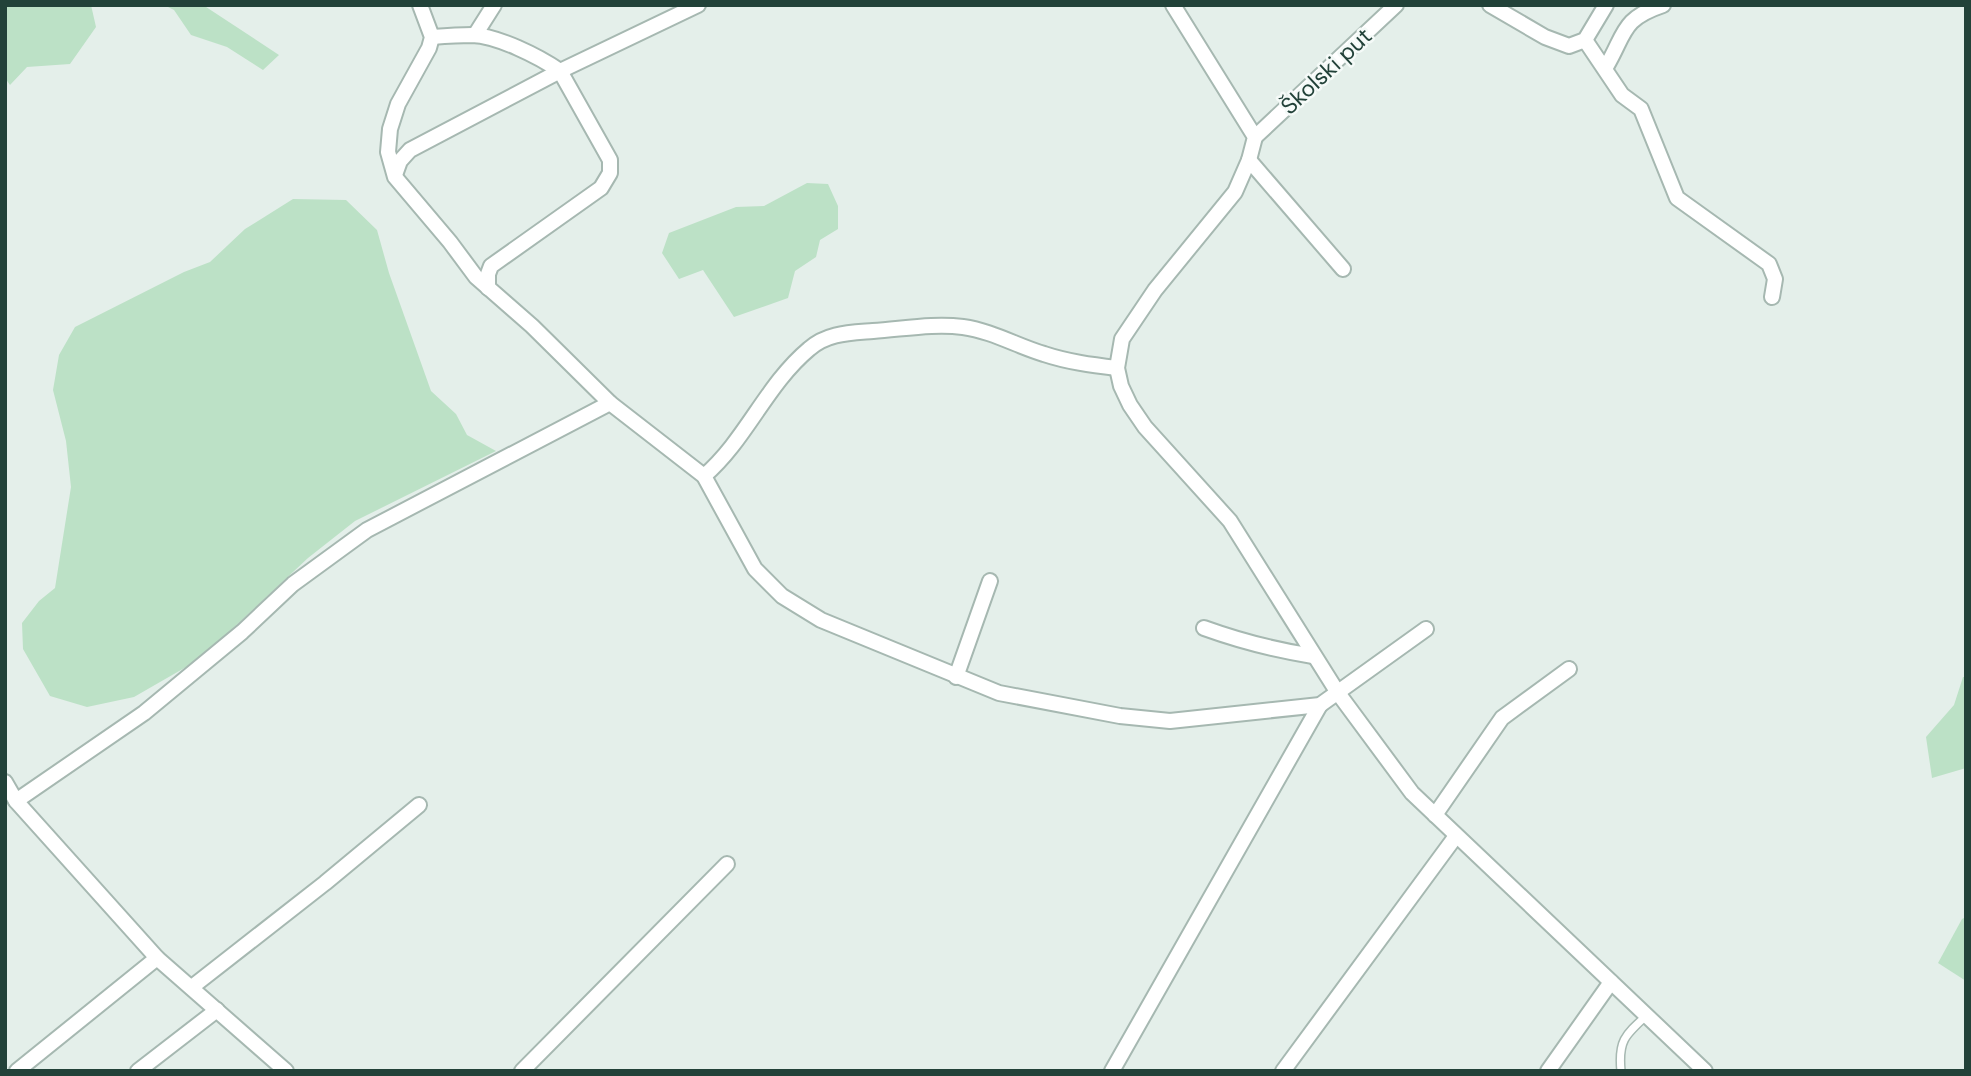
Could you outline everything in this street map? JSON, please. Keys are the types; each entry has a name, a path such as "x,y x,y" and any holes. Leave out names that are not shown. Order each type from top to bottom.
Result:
{"street":[{"path":"420,5 432,37 429,48 398,104 390,129 388,152 395,177 403,190 450,242 475,277 541,334 610,403 704,476 755,569 782,596 821,620 999,694 1120,716 1170,721 1320,705"},
{"path":"475,35 494,5"},
{"path":"395,177 400,161 410,150 560,71 698,5"},
{"path":"1173,5 1255,137 1249,160 1235,192 1136,317 1122,339 1117,368 1121,386 1145,427 1230,521 1313,656 1412,793 1704,1071"},
{"name":"Školski put","path":"1255,137 1396,5"},
{"path":"1490,5 1558,43 1575,46 1586,40 1606,5"},
{"path":"1605,67 1628,24 1638,15 1663,5"},
{"path":"432,37 475,35 509,45 547,62 560,71 610,160 610,173 601,188 495,261 488,274 488,288"},
{"path":"1586,40 1622,95 1641,109 1677,198 1769,264 1774,279 1772,297"},
{"path":"1249,160 1343,269"},
{"path":"704,476 723,460 792,365 827,336 940,326 965,327 1044,354 1085,365 1117,368"},
{"path":"11,803 144,713 242,632 293,584 367,530 610,403"},
{"path":"956,677 990,581"},
{"path":"1204,628 1267,647 1313,656"},
{"path":"1112,1071 1320,705 1426,629"},
{"path":"1435,815 1502,719 1569,669"},
{"path":"5,782 11,803 157,957 286,1071"},
{"path":"192,987 325,883 419,804"},
{"path":"1283,1071 1456,836"},
{"path":"522,1071 727,864"},
{"path":"18,1071 157,957"},
{"path":"1548,1071 1611,982"},
{"path":"138,1071 217,1010"}],"lane":[{"path":"1621,1071 1622,1043 1626,1035 1646,1016"}],"green space":[{"path":"5,5 91,5 96,27 70,64 27,67 10,85 5,78"},
{"path":"164,5 203,5 279,55 263,70 227,47 191,35 174,10"},
{"path":"807,183 828,184 838,206 838,229 820,240 816,257 795,271 788,298 734,317 703,270 679,279 662,253 669,233 736,207 764,206"},
{"path":"293,199 346,200 377,230 389,273 431,391 456,414 467,435 496,451 355,521 308,558 200,659 134,697 87,707 50,696 23,649 22,623 39,601 55,588 71,487 66,441 53,390 59,355 75,327 184,272 210,262 245,229"},
{"path":"1963,677 1966,677 1966,768 1932,778 1926,737 1954,705"},
{"path":"1966,917 1966,981 1938,963 1962,919"}]}
